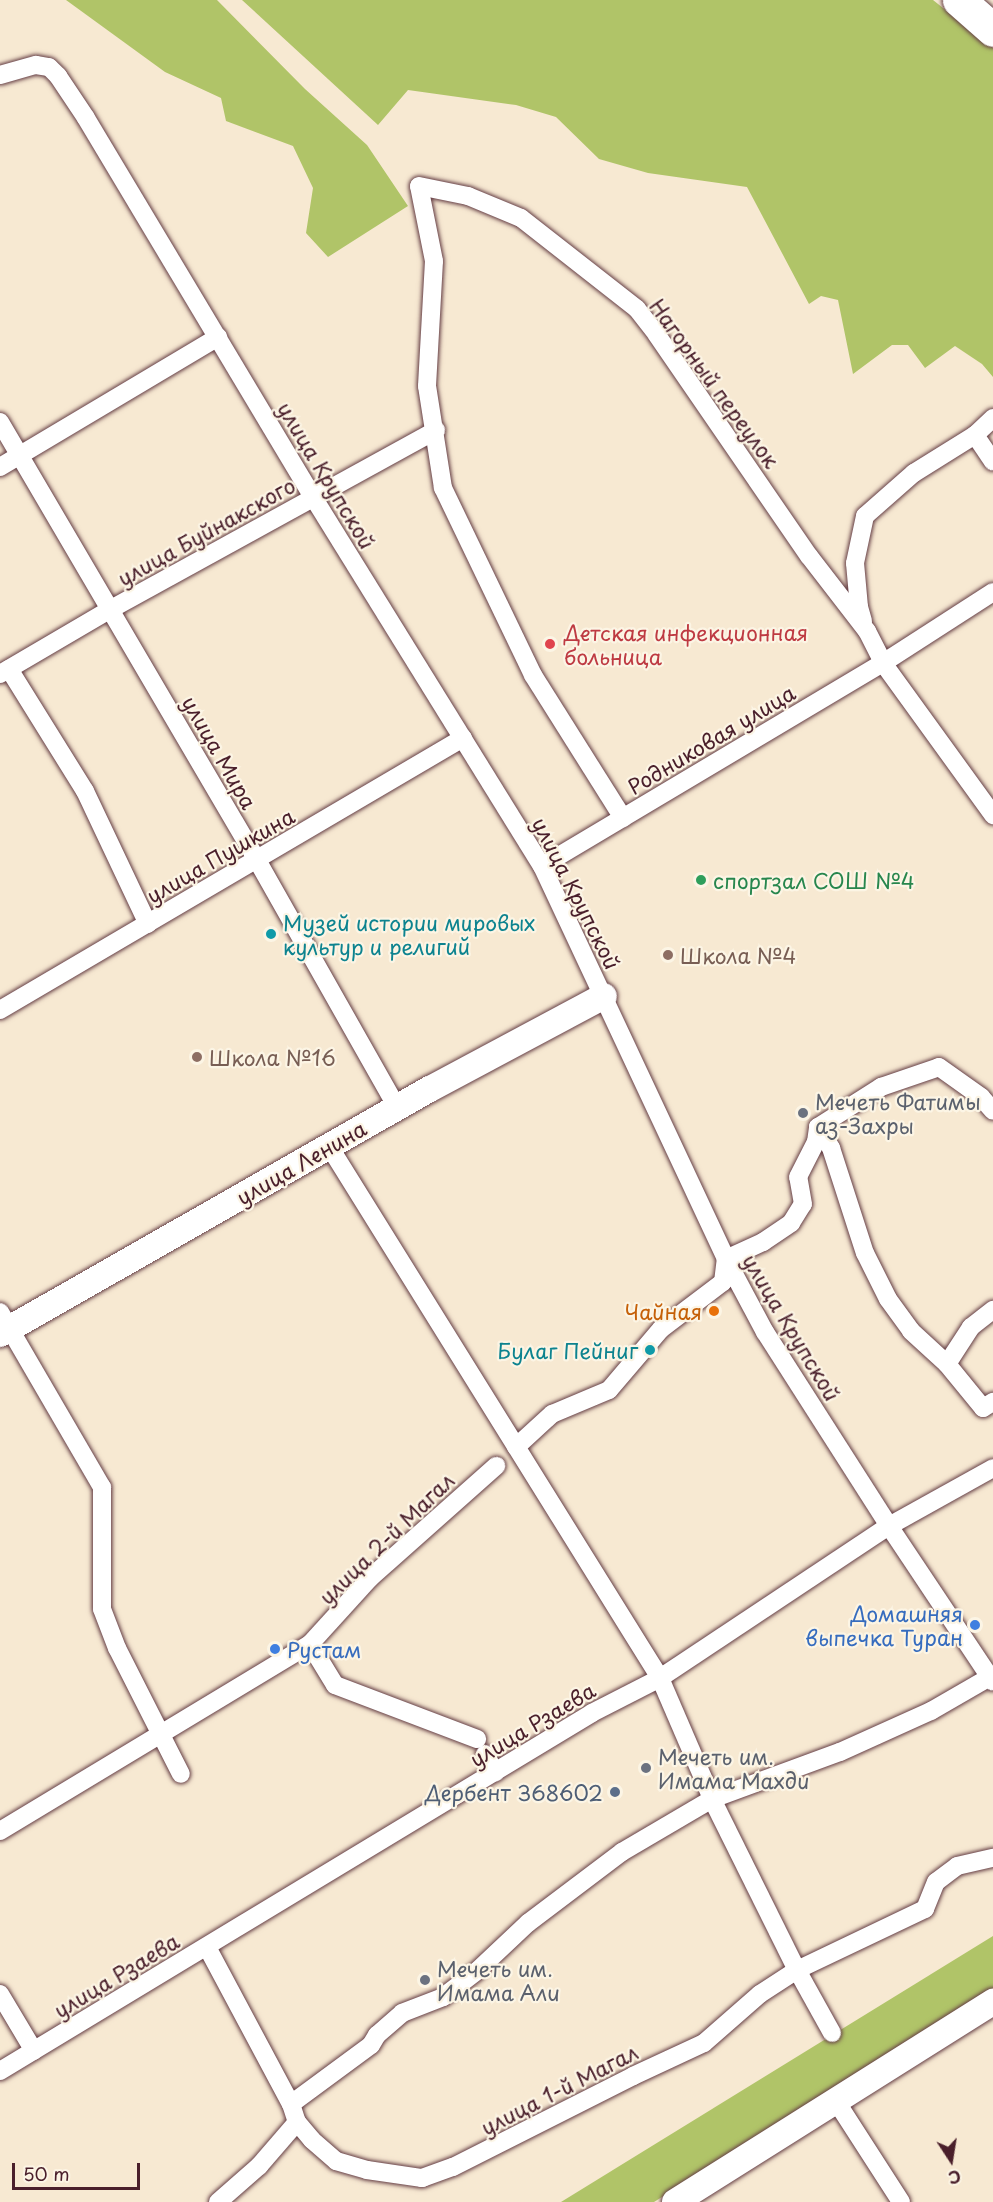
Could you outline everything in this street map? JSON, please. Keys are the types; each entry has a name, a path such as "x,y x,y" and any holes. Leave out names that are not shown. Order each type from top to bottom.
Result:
{"highway":[{"path":"959,0 993,30"}],"street":[{"name":"улица Крупской","path":"0,75 36,65 48,67 58,76 218,336 313,497 542,866 726,1259 765,1332 889,1526 992,1680"},
{"name":"Нагорный переулок","path":"436,430 428,386 434,261 418,186 468,196 521,218 637,309 657,334 809,556 867,631 883,663 993,815"},
{"path":"0,467 218,336"},
{"path":"867,631 859,607 855,563 865,516 914,473 975,435 993,418"},
{"name":"улица Мира","path":"0,423 257,860 397,1107"},
{"path":"436,430 443,488 518,644 533,675 623,818"},
{"name":"улица Буйнакского","path":"4,672 111,609 436,430"},
{"path":"975,435 993,462"},
{"name":"Родниковая улица","path":"542,866 883,663 993,592"},
{"path":"4,672 85,791 148,924"},
{"name":"улица Пушкина","path":"0,1010 463,738"},
{"name":"улица Ленина","path":"3,1325 397,1107 604,996"},
{"path":"516,1447 552,1414 609,1390 662,1329 723,1282 726,1259 763,1242 791,1223 803,1204 798,1177 816,1142 818,1127 881,1087 939,1067 981,1097 993,1111"},
{"path":"818,1127 831,1148 865,1253 888,1299 911,1331 947,1364 983,1408 993,1402"},
{"path":"329,1146 660,1678 712,1799 797,1970 832,2033"},
{"path":"947,1364 971,1327 993,1310"},
{"path":"3,1325 102,1487 102,1608 117,1648 181,1774"},
{"name":"улица 2-й Магал","path":"161,1736 310,1644 370,1578 496,1466"},
{"name":"улица Рзаева","path":"0,2071 592,1713 660,1678 889,1526 993,1468"},
{"path":"310,1644 335,1685 481,1746 495,1772"},
{"path":"291,2104 371,2045 377,2035 402,2013 443,1997 477,1971 528,1923 622,1852 712,1799 840,1752 931,1711 992,1680"},
{"path":"0,1831 161,1736"},
{"name":"улица 1-й Магал","path":"207,1947 291,2104 297,2122 336,2162 367,2170 422,2178 453,2167 633,2076 704,2043 760,1994 797,1970 926,1909 936,1882 957,1866 993,1858"},
{"path":"0,1994 34,2051"},
{"path":"675,2202 993,2002"},
{"path":"836,2101 901,2202"},
{"path":"218,2202 260,2166 297,2122"}],"green space":[{"path":"66,0 217,0 305,89 367,145 408,206 328,257 306,233 313,188 293,146 226,121 221,98 165,72"},
{"path":"242,0 933,0 993,48 993,377 982,364 955,346 925,368 908,345 892,345 853,374 838,300 821,296 809,304 747,187 648,173 599,159 556,117 516,105 408,90 378,125"},
{"path":"993,1936 993,1989 654,2202 561,2202"}],"place":[{"name":"Детская инфекционная больница","path":"550,644"},
{"name":"спортзал СОШ №4","path":"701,880"},
{"name":"Музей истории мировых культур и религий","path":"271,934"},
{"name":"Школа №4","path":"668,955"},
{"name":"Школа №16","path":"197,1057"},
{"name":"Мечеть Фатимы аз-Захры","path":"803,1113"},
{"name":"Чайная","path":"714,1311"},
{"name":"Булаг Пейниг","path":"650,1350"},
{"name":"Домашняя выпечка Туран","path":"975,1625"},
{"name":"Рустам","path":"275,1649"},
{"name":"Мечеть им. Имама Махди","path":"646,1768"},
{"name":"Дербент 368602","path":"615,1792"},
{"name":"Мечеть им. Имама Али","path":"425,1980"}]}
